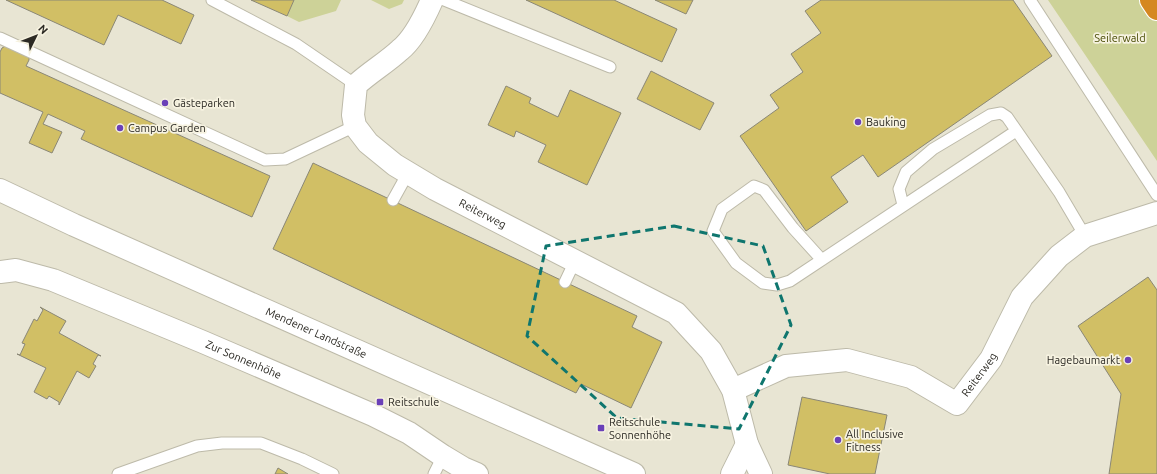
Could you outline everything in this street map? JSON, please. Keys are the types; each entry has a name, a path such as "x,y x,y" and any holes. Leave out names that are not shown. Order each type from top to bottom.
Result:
{"highway":[{"path":"1151,0 1157,9"}],"street":[{"path":"355,126 353,115 356,85 368,74 401,50 421,23 432,0"},
{"name":"Reiterweg","path":"355,126 368,143 394,165 434,188 676,313 711,351 733,390 747,444 761,474"},
{"name":"Mendener Landstraße","path":"0,190 74,225 634,474"},
{"name":"Reiterweg","path":"733,390 786,366 847,360 911,377 957,404 991,359 1022,297 1059,256 1085,236 1157,213"},
{"name":"Zur Sonnenhöhe","path":"0,272 16,270 53,280 196,339 373,415 409,433 438,465 463,468 477,474"},
{"path":"732,474 747,444"}],"lane":[{"path":"212,0 296,44 356,85"},
{"path":"444,0 610,67"},
{"path":"1030,0 1157,196"},
{"path":"0,38 264,160 285,159 355,126"},
{"path":"903,205 899,189 906,172 933,149 990,115 1001,113 1007,117 1059,192 1085,236"},
{"path":"822,260 764,190 754,186 722,209 713,232 736,263 763,283 777,285 790,281 822,260 903,205 1016,130"},
{"path":"393,200 408,173"},
{"path":"565,282 575,261"},
{"path":"118,474 197,446 222,443 261,443 302,459 333,474"}],"highlighted area":[{"path":"674,226 763,246 791,325 739,429 617,418 527,336 546,246"}],"green space":[{"path":"294,0 341,0 336,11 299,22 287,16"},
{"path":"371,0 404,0 402,4 389,9"},
{"name":"Seilerwald","path":"1048,0 1157,0 1157,161"}],"building":[{"path":"6,0 162,0 194,15 181,44 118,15 104,45"},
{"path":"251,0 294,0 287,16"},
{"path":"526,0 614,0 677,29 662,62"},
{"path":"655,0 693,0 686,14"},
{"name":"Bauking","path":"821,0 1013,0 1052,56 878,177 863,155 831,177 848,202 806,231 740,136 779,108 770,95 803,72 791,54 821,33 805,11"},
{"name":"Campus Garden","path":"7,45 29,54 29,60 26,66 270,176 252,217 81,139 85,131 48,114 43,124 62,132 52,153 29,143 43,112 0,93 0,52 2,48"},
{"path":"651,71 714,103 700,130 637,99"},
{"path":"506,86 531,98 529,103 558,117 570,90 621,113 587,185 538,162 546,145 516,131 514,137 488,125"},
{"path":"313,163 637,316 632,327 662,342 631,408 581,384 576,393 273,249"},
{"name":"Hagebaumarkt","path":"1148,277 1157,290 1157,474 1109,474 1121,394 1078,326"},
{"path":"40,307 66,321 59,333 101,356 98,355 93,364 96,366 89,378 77,371 59,405 59,402 49,396 47,399 34,392 46,368 17,354 20,355 25,344 22,343 34,319 37,321 43,310"},
{"name":"All Inclusive Fitness","path":"802,397 887,415 875,474 830,474 788,465"},
{"path":"278,468 288,474 275,474"}],"place":[{"name":"Gästeparken","path":"165,103"},
{"name":"Bauking","path":"858,122"},
{"name":"Campus Garden","path":"120,128"},
{"name":"Hagebaumarkt","path":"1128,360"},
{"name":"Reitschule","path":"380,402"},
{"name":"Reitschule Sonnenhöhe","path":"601,428"},
{"name":"All Inclusive Fitness","path":"838,440"}]}
